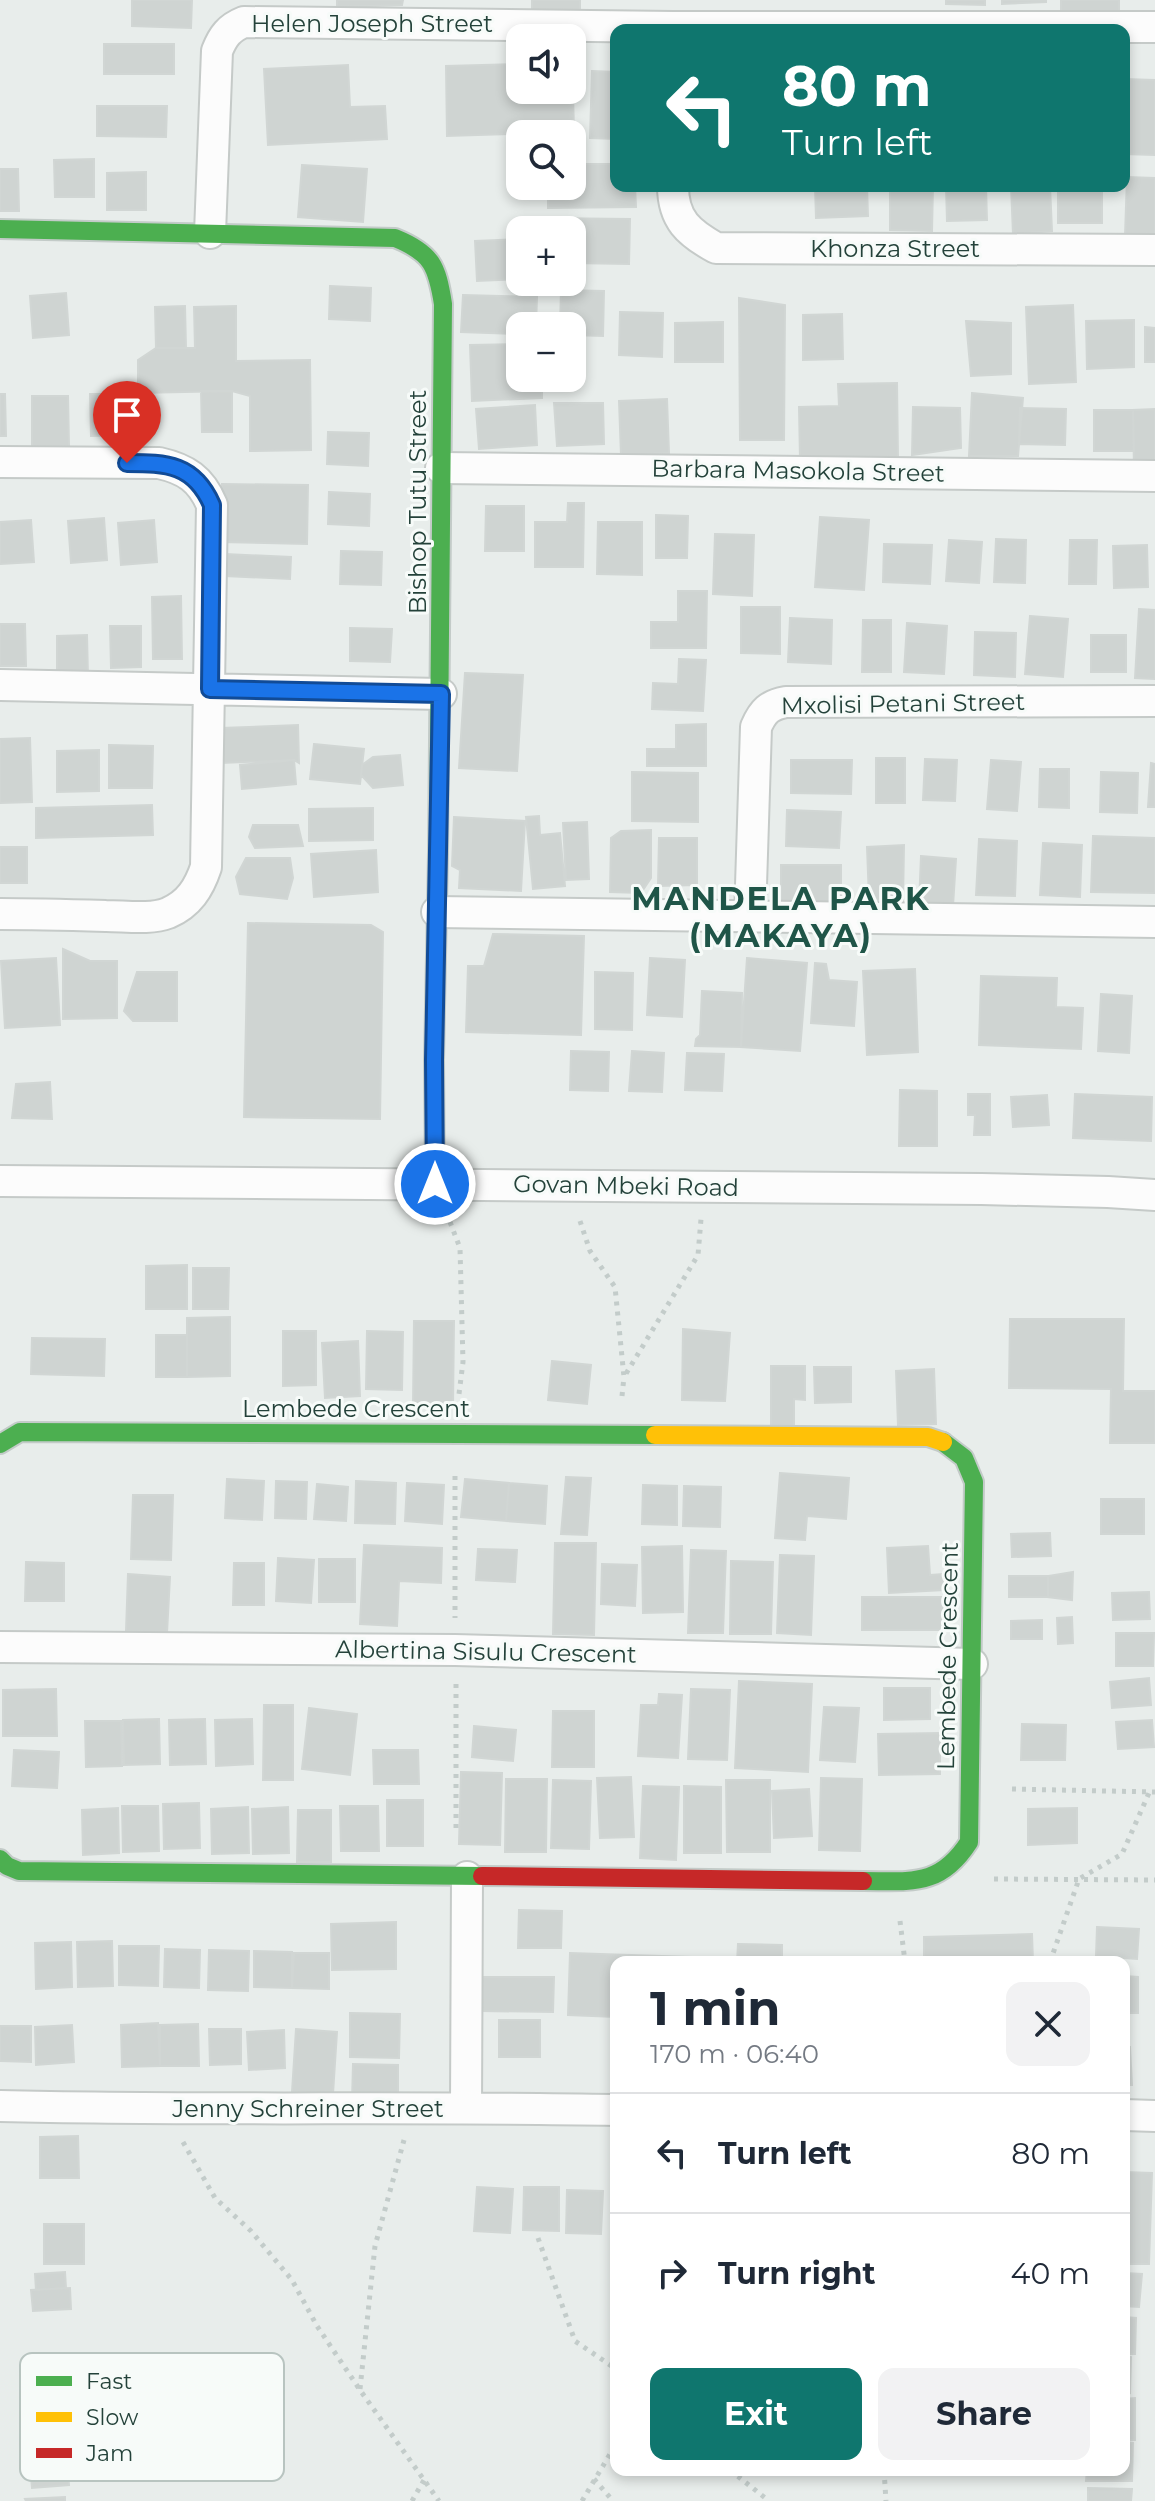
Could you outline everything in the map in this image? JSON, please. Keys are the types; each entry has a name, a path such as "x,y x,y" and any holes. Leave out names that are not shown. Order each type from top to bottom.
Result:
{"street":[{"name":"Helen Joseph Street","path":"210,233 217,51 231,27 244,22 458,12 974,24"},
{"name":"Helen Joseph Street","path":"1130,27 1155,27"},
{"name":"Khonza Street","path":"673,192 683,226 716,248 1155,250"},
{"name":"Bishop Tutu Street","path":"0,229 395,238 417,246 437,267 443,304 435,1184"},
{"path":"0,462 159,463 180,468 198,480 212,505 206,867 195,894 166,914 0,914"},
{"name":"Barbara Masokola Street","path":"441,468 1155,476"},
{"path":"0,685 441,694"},
{"name":"Mxolisi Petani Street","path":"750,917 756,727 762,714 772,705 786,702 1155,701"},
{"path":"437,912 1155,922"},
{"name":"Govan Mbeki Road","path":"0,1181 1092,1191 1155,1195"},
{"name":"Lembede Crescent","path":"0,1444 20,1432 913,1436 942,1440 964,1456 974,1482 969,1842 958,1860"},
{"name":"Albertina Sisulu Crescent","path":"0,1647 455,1650 972,1664"},
{"path":"0,1859 19,1871 895,1881 931,1878 949,1870 958,1860"},
{"path":"466,2107 467,1877"},
{"name":"Jenny Schreiner Street","path":"0,2106 165,2110 466,2107 610,2110"},
{"path":"1130,2115 1155,2116"}],"path":[{"path":"435,1184 460,1248 463,1362 454,1434"},
{"path":"569,1185 590,1251 615,1287 624,1377 698,1255 704,1187"},
{"path":"970,1788 1152,1793 1122,1854 1079,1879 1052,1956"},
{"path":"958,1860 991,1879 1155,1880"},
{"path":"360,2390 375,2246 404,2150 407,2108"},
{"path":"165,2110 215,2198 251,2231 292,2280 317,2326 439,2501"},
{"path":"538,2238 575,2341 610,2365"},
{"path":"582,2501 610,2454"},
{"path":"738,2476 769,2501"},
{"path":"884,2476 886,2501"},
{"path":"594,2479 613,2501"},
{"path":"412,2501 424,2480"}],"building":[{"path":"132,0 192,0 191,28 132,26"},
{"path":"337,0 403,0 402,5 337,7"},
{"path":"532,0 580,0 580,10 532,10"},
{"path":"946,0 985,0 985,5 946,4"},
{"path":"1002,0 1046,0 1046,2 1002,4"},
{"path":"1061,0 1119,0 1119,15 1061,14"},
{"path":"104,44 174,44 174,74 104,74"},
{"path":"506,64 506,104 573,104 574,120 506,120 506,134 447,136 446,66"},
{"path":"348,65 350,107 385,106 387,139 268,145 264,69"},
{"path":"592,71 610,72 610,139 590,138"},
{"path":"1130,79 1155,80 1155,155 1130,154"},
{"path":"97,106 167,106 166,137 97,136"},
{"path":"94,159 94,197 55,197 54,160"},
{"path":"586,164 610,164 610,192 635,192 636,207 548,208 548,200 586,200"},
{"path":"302,165 367,169 363,222 298,217"},
{"path":"0,169 18,169 19,211 0,211"},
{"path":"146,172 146,210 107,210 107,173"},
{"path":"1130,177 1155,178 1155,237 1125,236"},
{"path":"815,192 867,192 868,216 816,218"},
{"path":"890,192 933,192 932,231 890,230"},
{"path":"946,192 986,192 987,220 947,221"},
{"path":"1011,192 1050,192 1052,231 1013,234"},
{"path":"1058,192 1102,192 1102,223 1058,223"},
{"path":"586,219 630,219 629,264 586,263"},
{"path":"506,240 506,280 477,281 475,241"},
{"path":"330,286 371,288 370,321 329,319"},
{"path":"586,291 604,291 603,336 586,335 586,312 560,312 561,296 586,296"},
{"path":"66,293 69,335 33,338 30,296"},
{"path":"463,295 537,297 536,312 506,312 506,334 461,332"},
{"path":"739,298 785,305 784,440 740,440"},
{"path":"1073,305 1076,382 1029,384 1026,307"},
{"path":"185,306 186,348 156,348 155,307"},
{"path":"236,306 236,361 310,360 311,450 250,451 250,396 232,391 138,393 138,360 156,348 195,348 194,307"},
{"path":"620,312 663,313 662,357 619,355"},
{"path":"842,314 843,359 803,360 803,315"},
{"path":"1134,320 1134,367 1087,369 1086,321"},
{"path":"966,321 1011,323 1011,374 971,376"},
{"path":"723,322 723,362 675,362 675,323"},
{"path":"1145,327 1155,328 1155,362 1145,362"},
{"path":"506,344 506,392 542,392 542,398 472,401 470,345"},
{"path":"897,383 898,459 800,459 799,407 839,406 838,384"},
{"path":"201,391 232,391 232,432 202,432"},
{"path":"972,393 1023,398 1018,456 969,456"},
{"path":"0,394 5,394 6,436 0,436"},
{"path":"90,394 120,394 121,435 91,436"},
{"path":"32,396 68,396 69,446 32,446"},
{"path":"667,399 669,453 621,455 619,401"},
{"path":"554,403 603,403 604,444 557,446"},
{"path":"535,405 537,445 479,449 476,409"},
{"path":"913,407 960,408 961,448 912,455"},
{"path":"1020,408 1066,409 1065,445 1019,444"},
{"path":"1155,409 1155,469 1134,470 1133,410"},
{"path":"1094,410 1133,410 1134,451 1094,451"},
{"path":"328,432 369,433 368,466 327,464"},
{"path":"222,484 308,485 307,544 220,542"},
{"path":"329,492 370,494 369,526 328,524"},
{"path":"568,503 584,503 583,567 535,567 535,522 567,522"},
{"path":"486,506 524,506 524,551 485,551"},
{"path":"656,515 688,516 687,558 656,558"},
{"path":"820,517 869,520 864,590 815,587"},
{"path":"104,518 107,560 71,563 68,521"},
{"path":"31,520 34,562 0,564 0,522"},
{"path":"154,520 157,562 121,565 118,523"},
{"path":"598,522 642,522 642,575 597,574"},
{"path":"715,534 754,535 752,596 713,594"},
{"path":"996,539 1026,540 1025,583 994,582"},
{"path":"949,540 982,542 979,583 946,581"},
{"path":"1070,540 1097,540 1096,584 1069,584"},
{"path":"884,544 932,545 930,584 883,582"},
{"path":"1147,545 1148,587 1114,588 1113,546"},
{"path":"341,551 382,552 381,585 340,584"},
{"path":"225,554 291,557 290,579 225,576"},
{"path":"678,591 707,591 706,648 651,648 651,622 678,622"},
{"path":"181,596 182,659 153,659 152,597"},
{"path":"741,607 780,607 780,654 741,653"},
{"path":"1139,609 1155,610 1155,679 1135,678"},
{"path":"1030,616 1068,619 1063,677 1025,674"},
{"path":"790,618 832,620 831,664 788,662"},
{"path":"863,620 891,620 891,672 862,672"},
{"path":"907,623 947,626 944,674 904,672"},
{"path":"0,624 25,624 26,666 0,666"},
{"path":"110,626 141,626 141,667 111,668"},
{"path":"350,628 392,629 390,662 350,661"},
{"path":"975,632 1016,633 1015,677 974,675"},
{"path":"87,635 88,677 57,677 57,636"},
{"path":"1091,635 1126,635 1126,672 1091,672"},
{"path":"679,659 706,660 703,711 652,709 653,683 678,684"},
{"path":"465,673 523,675 517,771 459,768"},
{"path":"706,724 706,766 647,766 647,749 676,749 676,725"},
{"path":"298,725 299,763 294,760 222,763 221,728"},
{"path":"30,738 32,802 0,803 0,739"},
{"path":"314,744 364,749 360,784 310,779"},
{"path":"109,745 153,746 152,788 109,788"},
{"path":"99,750 99,791 57,792 57,751"},
{"path":"400,755 403,785 373,788 361,775 362,765 373,757"},
{"path":"876,758 905,758 905,803 876,803"},
{"path":"925,759 957,760 955,801 923,800"},
{"path":"294,760 296,784 242,789 240,765"},
{"path":"791,760 852,760 851,794 791,793"},
{"path":"991,760 1021,762 1017,811 987,809"},
{"path":"1151,763 1155,764 1155,807 1148,807"},
{"path":"1040,769 1069,769 1069,808 1039,807"},
{"path":"632,772 698,773 698,822 632,821"},
{"path":"1101,772 1138,773 1137,813 1100,812"},
{"path":"152,805 153,835 36,838 36,808"},
{"path":"373,808 373,840 309,841 309,809"},
{"path":"787,810 841,812 839,848 786,846"},
{"path":"539,816 540,835 560,833 565,886 533,889 526,817"},
{"path":"454,817 525,821 521,891 459,888 460,870 452,866"},
{"path":"587,822 589,879 566,880 563,823"},
{"path":"253,825 298,825 303,846 255,848 249,837"},
{"path":"651,830 651,878 641,893 610,892 611,838 621,831"},
{"path":"1093,836 1155,838 1155,893 1091,892"},
{"path":"659,838 697,838 697,885 658,886"},
{"path":"979,839 1017,841 1015,896 976,895"},
{"path":"1043,843 1082,845 1080,897 1040,895"},
{"path":"904,845 903,902 869,899 867,847"},
{"path":"0,847 27,847 27,883 0,883"},
{"path":"376,850 378,892 314,897 311,854"},
{"path":"921,856 956,859 953,906 919,904"},
{"path":"246,858 290,858 293,878 287,899 240,894 236,877"},
{"path":"781,865 841,865 841,905 781,905"},
{"path":"248,923 371,925 383,932 380,1119 244,1117"},
{"path":"493,934 584,936 581,1035 466,1032 468,966 484,966"},
{"path":"63,949 90,961 117,961 117,1018 63,1019"},
{"path":"56,958 60,1025 5,1028 1,961"},
{"path":"650,958 685,960 682,1017 647,1015"},
{"path":"747,958 807,963 800,1051 741,1047"},
{"path":"815,963 826,964 829,980 857,982 854,1026 811,1023"},
{"path":"915,969 918,1052 867,1055 863,971"},
{"path":"137,972 177,972 177,1021 133,1021 124,1011"},
{"path":"595,972 633,973 632,1030 595,1029"},
{"path":"981,976 1057,978 1056,1007 1083,1008 1081,1049 979,1045"},
{"path":"702,991 742,993 741,1047 695,1046 700,1035"},
{"path":"1101,994 1132,996 1129,1053 1098,1051"},
{"path":"571,1051 609,1052 608,1091 570,1090"},
{"path":"632,1051 664,1053 662,1092 629,1091"},
{"path":"687,1053 724,1054 722,1091 685,1090"},
{"path":"50,1082 52,1119 12,1118 16,1084"},
{"path":"900,1090 937,1091 937,1146 899,1146"},
{"path":"968,1094 990,1094 990,1135 974,1135 975,1115 968,1115"},
{"path":"1075,1094 1152,1097 1151,1141 1073,1138"},
{"path":"1047,1095 1049,1125 1013,1127 1011,1097"},
{"path":"187,1265 187,1309 146,1309 146,1266"},
{"path":"193,1268 229,1268 228,1309 193,1309"},
{"path":"230,1317 230,1376 187,1377 187,1318"},
{"path":"1010,1319 1124,1319 1123,1391 1155,1391 1155,1443 1110,1443 1111,1389 1009,1388"},
{"path":"414,1321 454,1321 453,1406 413,1407"},
{"path":"683,1329 730,1333 725,1401 682,1400"},
{"path":"283,1331 316,1331 316,1385 283,1386"},
{"path":"367,1331 403,1332 402,1390 366,1389"},
{"path":"156,1335 187,1335 187,1377 156,1377"},
{"path":"32,1338 105,1339 104,1376 31,1374"},
{"path":"358,1341 360,1396 325,1398 322,1343"},
{"path":"552,1361 591,1365 587,1404 548,1400"},
{"path":"771,1366 805,1366 805,1400 794,1399 794,1429 771,1430"},
{"path":"814,1367 851,1367 851,1402 815,1403"},
{"path":"934,1369 936,1424 898,1425 896,1371"},
{"path":"780,1473 849,1478 846,1519 807,1516 805,1540 775,1538"},
{"path":"566,1477 591,1478 587,1535 561,1534"},
{"path":"227,1479 264,1481 262,1520 225,1518"},
{"path":"465,1479 509,1483 506,1521 461,1517"},
{"path":"276,1481 307,1482 306,1519 275,1518"},
{"path":"356,1481 396,1483 395,1524 355,1523"},
{"path":"407,1483 444,1485 442,1524 405,1521"},
{"path":"509,1483 547,1486 545,1524 506,1521"},
{"path":"317,1484 348,1487 346,1521 314,1519"},
{"path":"643,1485 677,1486 677,1525 642,1524"},
{"path":"684,1486 721,1487 720,1527 683,1526"},
{"path":"133,1495 173,1495 171,1560 131,1559"},
{"path":"1101,1499 1144,1499 1144,1534 1101,1534"},
{"path":"1050,1533 1051,1556 1012,1557 1011,1534"},
{"path":"555,1543 596,1543 594,1635 553,1634"},
{"path":"364,1545 442,1548 441,1583 399,1581 397,1626 360,1624"},
{"path":"682,1546 683,1612 643,1613 642,1547"},
{"path":"928,1546 930,1575 943,1574 944,1590 889,1593 887,1548"},
{"path":"478,1549 517,1550 515,1582 476,1580"},
{"path":"691,1550 726,1551 723,1633 688,1633"},
{"path":"780,1555 814,1556 811,1635 777,1633"},
{"path":"278,1558 314,1560 311,1603 276,1601"},
{"path":"319,1559 355,1559 355,1602 319,1602"},
{"path":"731,1561 773,1562 771,1634 730,1634"},
{"path":"26,1562 64,1563 64,1601 25,1601"},
{"path":"234,1563 264,1563 264,1605 233,1605"},
{"path":"602,1564 637,1565 635,1606 601,1604"},
{"path":"1073,1572 1072,1600 1048,1597 1048,1576"},
{"path":"128,1574 170,1577 167,1633 126,1631"},
{"path":"1009,1576 1048,1576 1048,1597 1009,1597"},
{"path":"1149,1592 1150,1619 1113,1620 1112,1593"},
{"path":"862,1597 944,1597 944,1630 862,1630"},
{"path":"1072,1617 1073,1643 1058,1644 1057,1618"},
{"path":"1042,1620 1042,1639 1011,1639 1011,1621"},
{"path":"1116,1633 1154,1633 1153,1666 1116,1666"},
{"path":"1149,1678 1151,1705 1112,1708 1110,1682"},
{"path":"739,1681 812,1684 808,1772 735,1768"},
{"path":"884,1688 930,1688 930,1719 884,1720"},
{"path":"56,1689 57,1736 3,1736 3,1690"},
{"path":"691,1689 730,1690 727,1760 688,1759"},
{"path":"659,1694 682,1695 678,1758 638,1756 641,1705 658,1705"},
{"path":"264,1705 293,1705 293,1780 263,1780"},
{"path":"824,1707 859,1708 855,1762 820,1760"},
{"path":"309,1708 357,1714 350,1775 302,1769"},
{"path":"553,1711 594,1711 594,1767 552,1767"},
{"path":"159,1719 160,1764 124,1765 123,1720"},
{"path":"205,1719 206,1764 170,1765 169,1720"},
{"path":"252,1719 253,1764 216,1766 215,1720"},
{"path":"1152,1720 1154,1747 1118,1749 1116,1722"},
{"path":"85,1721 121,1721 122,1766 86,1767"},
{"path":"1022,1724 1066,1725 1065,1760 1021,1760"},
{"path":"474,1726 516,1730 513,1761 472,1757"},
{"path":"940,1733 940,1774 879,1775 878,1734"},
{"path":"14,1750 59,1752 57,1788 12,1786"},
{"path":"373,1750 418,1750 419,1784 374,1784"},
{"path":"461,1772 502,1773 500,1845 459,1844"},
{"path":"631,1777 634,1837 600,1838 597,1778"},
{"path":"821,1778 862,1779 860,1851 819,1850"},
{"path":"506,1779 547,1779 546,1852 505,1852"},
{"path":"553,1780 591,1781 589,1849 551,1848"},
{"path":"726,1780 770,1780 770,1852 727,1852"},
{"path":"643,1786 679,1787 676,1860 640,1858"},
{"path":"684,1786 721,1787 721,1853 684,1853"},
{"path":"809,1789 812,1836 774,1838 772,1791"},
{"path":"387,1800 423,1800 423,1846 387,1846"},
{"path":"199,1803 200,1848 164,1849 163,1804"},
{"path":"122,1806 158,1806 159,1851 123,1852"},
{"path":"340,1806 378,1806 379,1851 341,1851"},
{"path":"248,1807 249,1853 212,1854 211,1809"},
{"path":"288,1807 289,1853 253,1854 252,1809"},
{"path":"118,1808 119,1853 83,1855 82,1810"},
{"path":"1077,1808 1077,1843 1028,1845 1028,1809"},
{"path":"298,1810 331,1810 331,1862 297,1862"},
{"path":"519,1910 562,1911 561,1948 518,1948"},
{"path":"396,1922 396,1969 332,1970 331,1924"},
{"path":"1097,1927 1139,1929 1137,1959 1130,1956 1096,1956"},
{"path":"1032,1934 1033,1956 924,1956 924,1937"},
{"path":"112,1941 113,1986 78,1987 77,1942"},
{"path":"71,1942 72,1987 36,1989 35,1943"},
{"path":"738,1944 782,1945 782,1956 737,1956"},
{"path":"119,1946 159,1946 158,1986 119,1985"},
{"path":"165,1949 200,1950 199,1988 164,1987"},
{"path":"209,1950 249,1951 248,1991 208,1990"},
{"path":"254,1951 292,1952 292,1988 254,1987"},
{"path":"294,1953 329,1953 329,1989 292,1988"},
{"path":"570,1953 661,1956 610,1956 610,2017 568,2015"},
{"path":"1130,1976 1138,1977 1138,2013 1130,2013"},
{"path":"482,1977 554,1977 553,2012 482,2011"},
{"path":"350,2013 400,2014 399,2058 350,2057"},
{"path":"499,2020 540,2020 540,2057 499,2057"},
{"path":"158,2023 160,2066 122,2067 121,2025"},
{"path":"198,2024 199,2066 160,2066 160,2025"},
{"path":"72,2025 74,2062 36,2065 35,2027"},
{"path":"0,2026 31,2026 31,2062 0,2061"},
{"path":"209,2029 241,2029 241,2064 210,2065"},
{"path":"296,2029 337,2032 333,2094 292,2092"},
{"path":"284,2030 285,2068 249,2070 247,2032"},
{"path":"353,2064 398,2065 398,2101 352,2101"},
{"path":"78,2136 79,2178 40,2178 40,2137"},
{"path":"1130,2172 1152,2173 1149,2264 1130,2264"},
{"path":"477,2187 513,2189 510,2233 474,2231"},
{"path":"524,2187 559,2187 559,2231 523,2230"},
{"path":"567,2190 603,2191 601,2234 566,2233"},
{"path":"44,2224 84,2224 84,2264 44,2264"},
{"path":"65,2272 66,2288 36,2290 35,2274"},
{"path":"1130,2273 1142,2274 1139,2307 1130,2306"},
{"path":"70,2288 71,2309 33,2311 31,2290"},
{"path":"1130,2318 1136,2318 1135,2354 1130,2354"},
{"path":"1130,2398 1135,2398 1135,2440 1130,2440"},
{"path":"1130,2443 1133,2443 1132,2481 1086,2481 1086,2476 1130,2476"},
{"path":"31,2481 69,2481 69,2485 32,2488"},
{"path":"1088,2488 1132,2489 1131,2501 1088,2501"},
{"path":"65,2497 65,2501 25,2499"}],"traffic: fast":[{"path":"0,229 395,238 417,249 431,262 443,304 438,852"},
{"path":"0,1444 20,1432 655,1435"},
{"path":"863,1881 910,1881 936,1874 958,1857 969,1842 974,1482 964,1458 943,1442"},
{"path":"0,1859 19,1871 482,1876"}],"traffic: slow":[{"path":"435,1184 438,852"},
{"path":"655,1435 928,1437 943,1442"}],"traffic: jam":[{"path":"482,1876 863,1881"}],"district":[{"name":"MANDELA PARK (MAKAYA)","path":"781,918"}],"route":[{"path":"127,463 159,463 180,468 198,480 212,505 210,689 441,694 434,1060 435,1184"}]}
